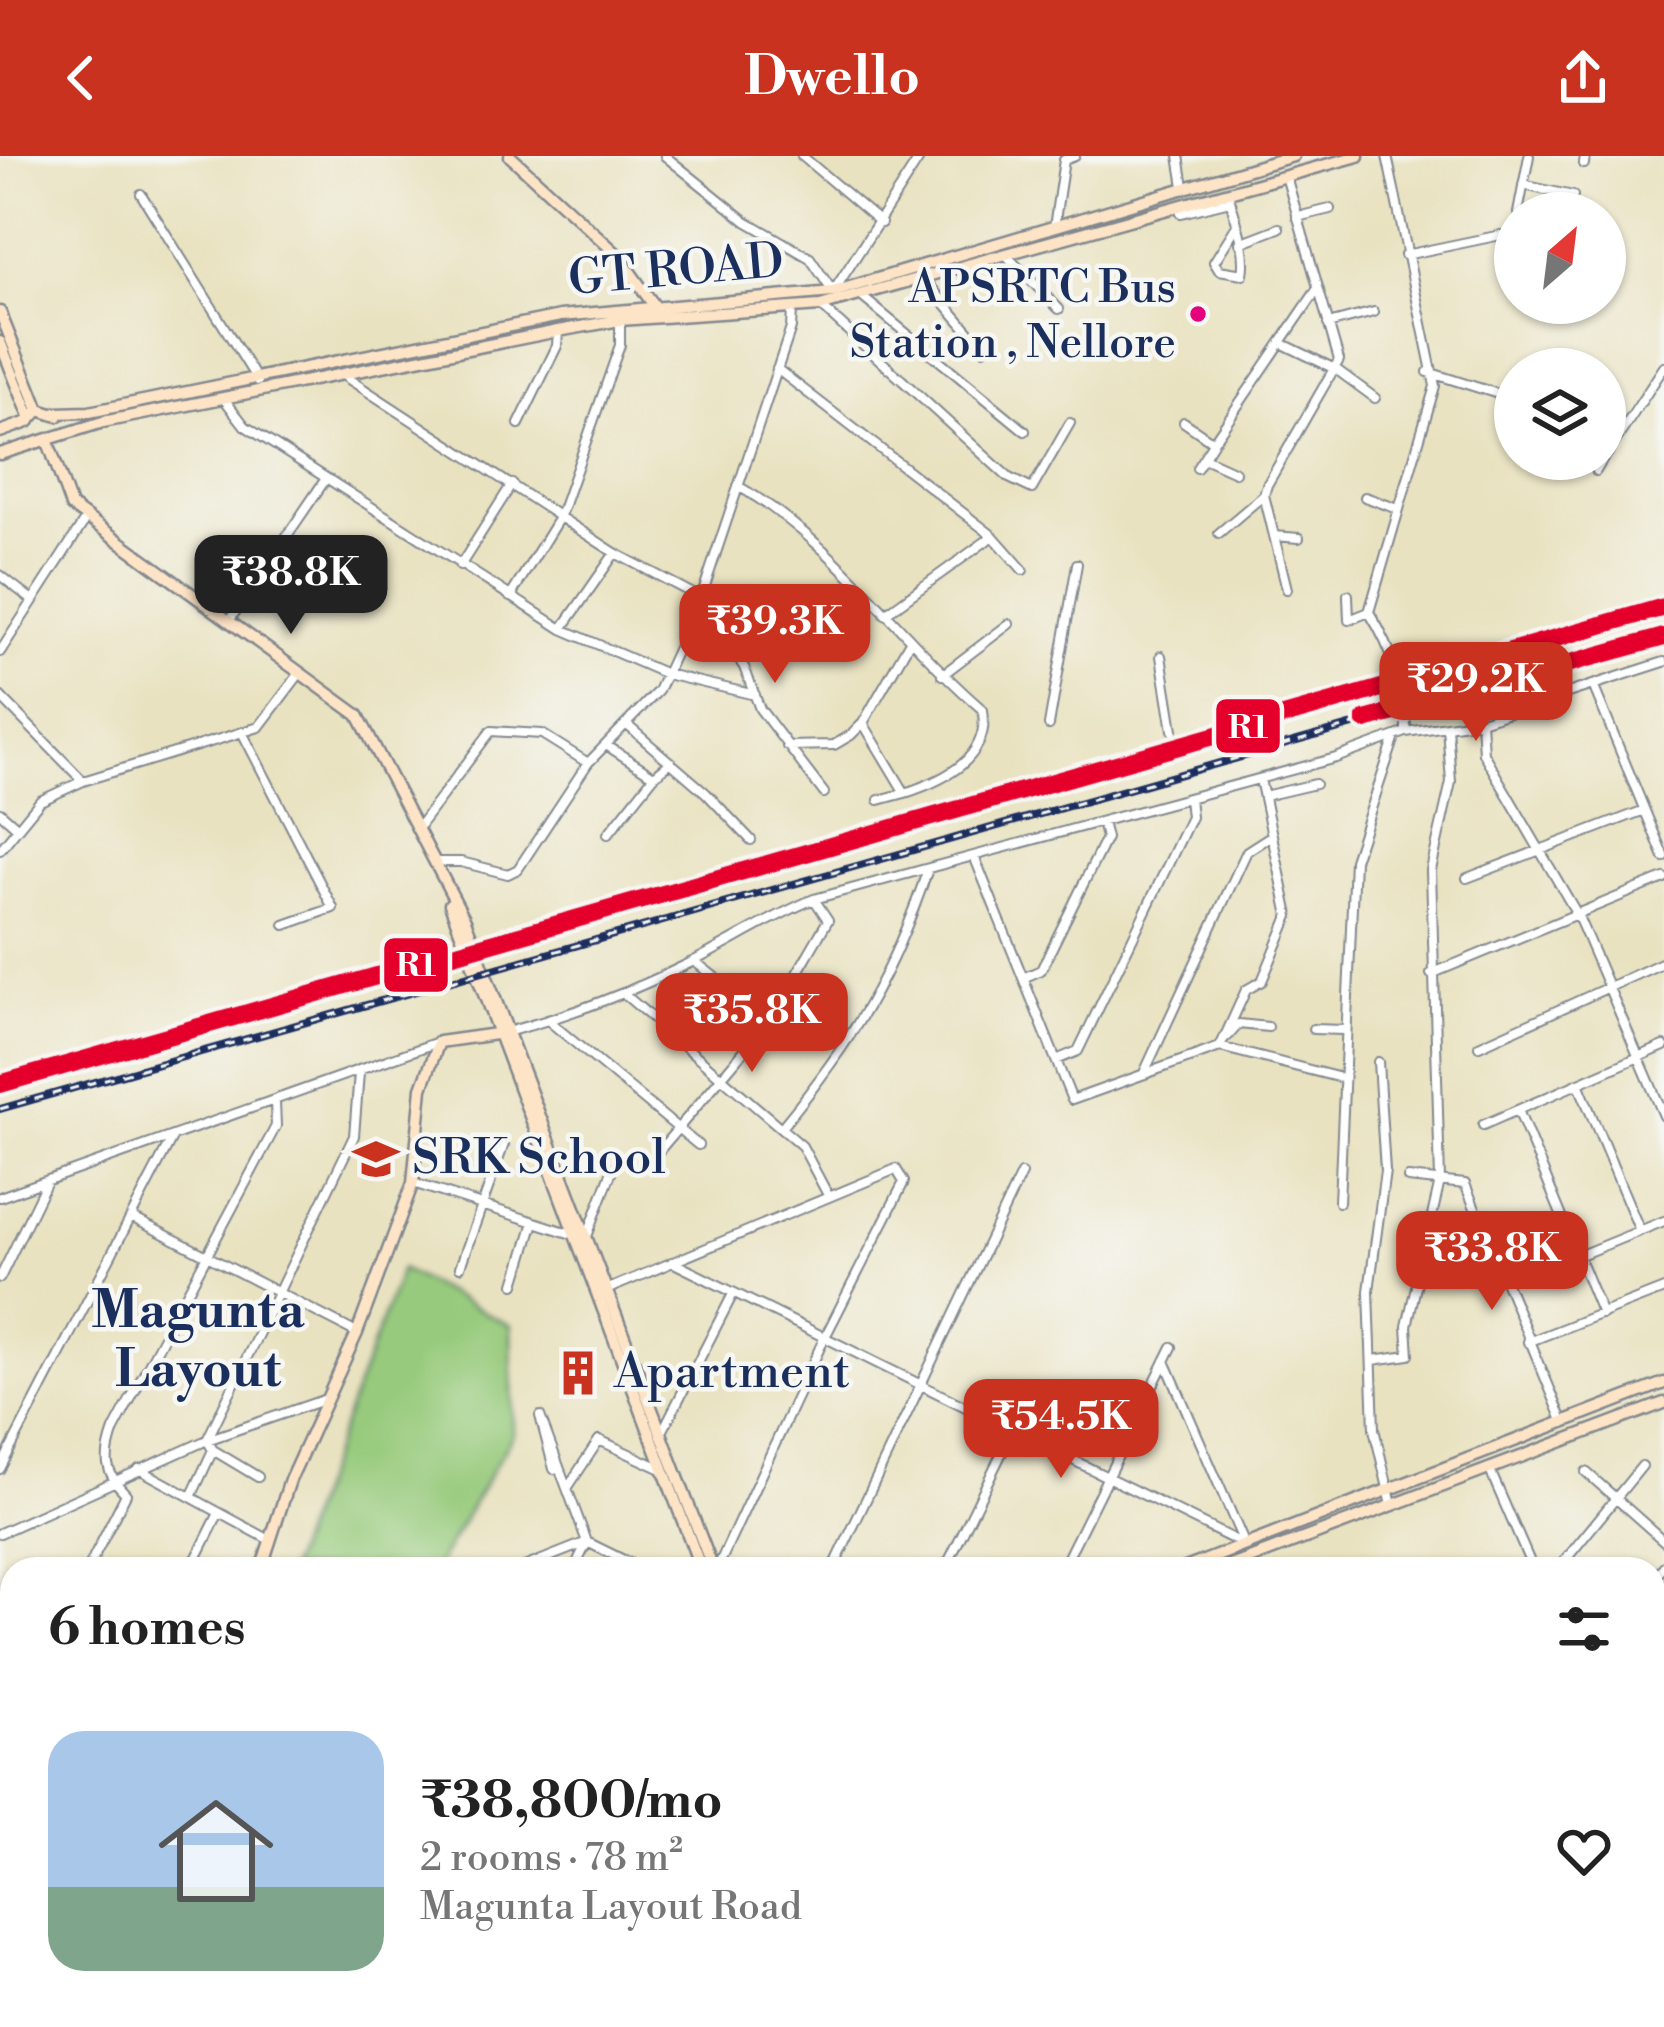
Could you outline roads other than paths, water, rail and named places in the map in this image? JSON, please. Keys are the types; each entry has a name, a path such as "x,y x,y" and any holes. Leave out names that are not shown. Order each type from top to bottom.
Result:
{"main road":[{"path":"510,156 617,254 653,304"},
{"name":"GT ROAD","path":"32,416 89,412 560,316 653,304 833,292 1293,156"},
{"path":"0,454 60,431 558,331 620,320 820,306 1229,196 1358,156"},
{"path":"0,313 8,360"},
{"path":"0,342 71,506 358,715 447,891 581,1237 695,1557"},
{"path":"56,413 60,431"},
{"path":"0,432 32,416"},
{"path":"264,1557 357,1333 412,1183 422,1088 439,1042 501,1033"},
{"path":"581,1237 710,1557"},
{"path":"1214,1557 1664,1383"},
{"path":"1255,1557 1664,1403"}],"street":[{"path":"665,156 746,221 810,258 833,292 921,156"},
{"path":"802,156 880,223"},
{"path":"1053,229 1064,160 1075,156"},
{"path":"1179,156 1184,186"},
{"path":"1387,156 1428,372 1435,386 1369,612 1395,665 1406,706 1406,732"},
{"path":"1522,192 1528,156"},
{"path":"1219,533 1264,495 1340,360 1286,176"},
{"path":"1523,185 1555,192"},
{"path":"141,194 257,376 260,392"},
{"path":"1180,213 1229,196 1240,242 1243,274 1219,270 1214,262 1236,226"},
{"path":"1297,217 1330,209"},
{"path":"1240,242 1280,228"},
{"path":"1406,255 1494,236"},
{"path":"1006,255 1060,309"},
{"path":"924,279 984,349"},
{"path":"1184,422 1213,442 1317,290"},
{"path":"861,296 1025,431"},
{"path":"820,306 1009,478 1032,489 1070,423"},
{"path":"433,862 461,862 512,873 588,764 627,725 666,674 700,601 792,310"},
{"path":"1328,324 1374,312"},
{"path":"510,597 560,516 620,346 620,320"},
{"path":"519,424 557,346 558,331"},
{"path":"1281,344 1336,370 1376,398"},
{"path":"1626,425 1664,367"},
{"path":"777,369 993,536 1023,570"},
{"path":"1428,372 1494,393"},
{"path":"344,376 615,553 700,601 724,634 785,746 824,793"},
{"path":"224,399 245,427 562,629 666,674 755,694"},
{"path":"1197,468 1217,436"},
{"path":"1204,458 1235,472"},
{"path":"229,621 325,479"},
{"path":"460,566 512,484"},
{"path":"738,486 776,507 982,710 986,732 971,758 952,773 879,800"},
{"path":"1264,495 1287,589"},
{"path":"1365,496 1398,509"},
{"path":"0,652 86,518"},
{"path":"885,614 993,536"},
{"path":"1274,536 1299,538"},
{"path":"562,629 615,553"},
{"path":"1049,725 1077,564"},
{"path":"0,575 32,600"},
{"path":"1348,595 1348,620 1369,612"},
{"path":"942,675 1009,624"},
{"path":"785,746 834,745 863,723 910,641"},
{"path":"1161,656 1173,730"},
{"path":"501,1033 623,993 694,961 759,921 814,899 1261,779 1406,732 1481,722 1664,664"},
{"path":"0,850 40,801 82,781 259,728 300,673"},
{"path":"1593,685 1664,857"},
{"path":"0,696 82,781"},
{"path":"1481,722 1484,753 1577,914 1664,1116"},
{"path":"863,723 904,793"},
{"path":"627,725 751,840"},
{"path":"1373,1360 1409,1355 1407,1326 1440,1181 1431,870 1451,782 1447,726"},
{"path":"416,830 491,731 542,734 588,764"},
{"path":"242,732 334,908 285,925"},
{"path":"1339,1202 1354,860 1395,736"},
{"path":"606,745 654,776"},
{"path":"608,834 671,762"},
{"path":"1220,1047 1246,990 1262,981 1289,916 1261,779"},
{"path":"1264,796 1316,784"},
{"path":"1056,1060 1078,1051 1191,817 1189,798"},
{"path":"1467,878 1642,811"},
{"path":"0,812 18,828"},
{"path":"1023,978 1041,970 1106,838 1102,822"},
{"path":"1144,1074 1247,851 1272,835"},
{"path":"974,856 1072,1100 1220,1047 1240,1024 1268,1027"},
{"path":"782,1128 853,1038 899,946 928,869"},
{"path":"1431,974 1664,878"},
{"path":"647,1165 770,1020 828,920 814,899"},
{"path":"694,961 770,1020"},
{"path":"1479,1046 1664,962"},
{"path":"623,993 802,1145 829,1197"},
{"path":"549,1021 698,1145"},
{"path":"1313,1029 1343,1030"},
{"path":"0,1196 439,1042"},
{"path":"1483,1125 1664,1046"},
{"path":"1220,1047 1341,1078"},
{"path":"1378,1063 1385,1172 1369,1291 1374,1430 1392,1505"},
{"path":"191,1498 277,1292 354,1136 359,1073"},
{"path":"1579,1083 1640,1231"},
{"path":"94,1557 126,1494 112,1480 104,1458 114,1430 276,1126 275,1102"},
{"path":"1518,1110 1602,1314"},
{"path":"0,1469 172,1137"},
{"path":"460,1267 504,1144"},
{"path":"412,1183 581,1237 613,1168"},
{"path":"606,1290 896,1169 904,1183 721,1557"},
{"path":"838,1557 1021,1174"},
{"path":"1408,1178 1465,1184 1564,1423"},
{"path":"0,1278 48,1180"},
{"path":"130,1217 357,1333"},
{"path":"1578,1256 1664,1221"},
{"path":"515,1285 534,1222"},
{"path":"672,1262 823,1341 1245,1545"},
{"path":"1528,1342 1664,1289"},
{"path":"661,1433 733,1294"},
{"path":"1068,1557 1172,1347"},
{"path":"1165,1361 1249,1557"},
{"path":"0,1533 139,1469 329,1399"},
{"path":"554,1469 540,1416 587,1542 618,1557"},
{"path":"951,1557 1012,1432"},
{"path":"567,1488 599,1440 662,1469"},
{"path":"210,1445 258,1477"},
{"path":"1568,1557 1642,1466"},
{"path":"1489,1468 1528,1557"},
{"path":"139,1469 268,1539"},
{"path":"1586,1472 1664,1540"},
{"path":"197,1557 219,1513"},
{"path":"549,1557 587,1542"},
{"path":"580,1557 587,1542"}],"railway":[{"path":"0,1109 1664,637"}],"place":[{"name":"APSRTC Bus Station , Nellore","path":"1198,314"},
{"name":"SRK School","path":"376,1159"},
{"name":"Apartment","path":"578,1373"}],"district":[{"name":"Magunta Layout","path":"198,1341"}]}
